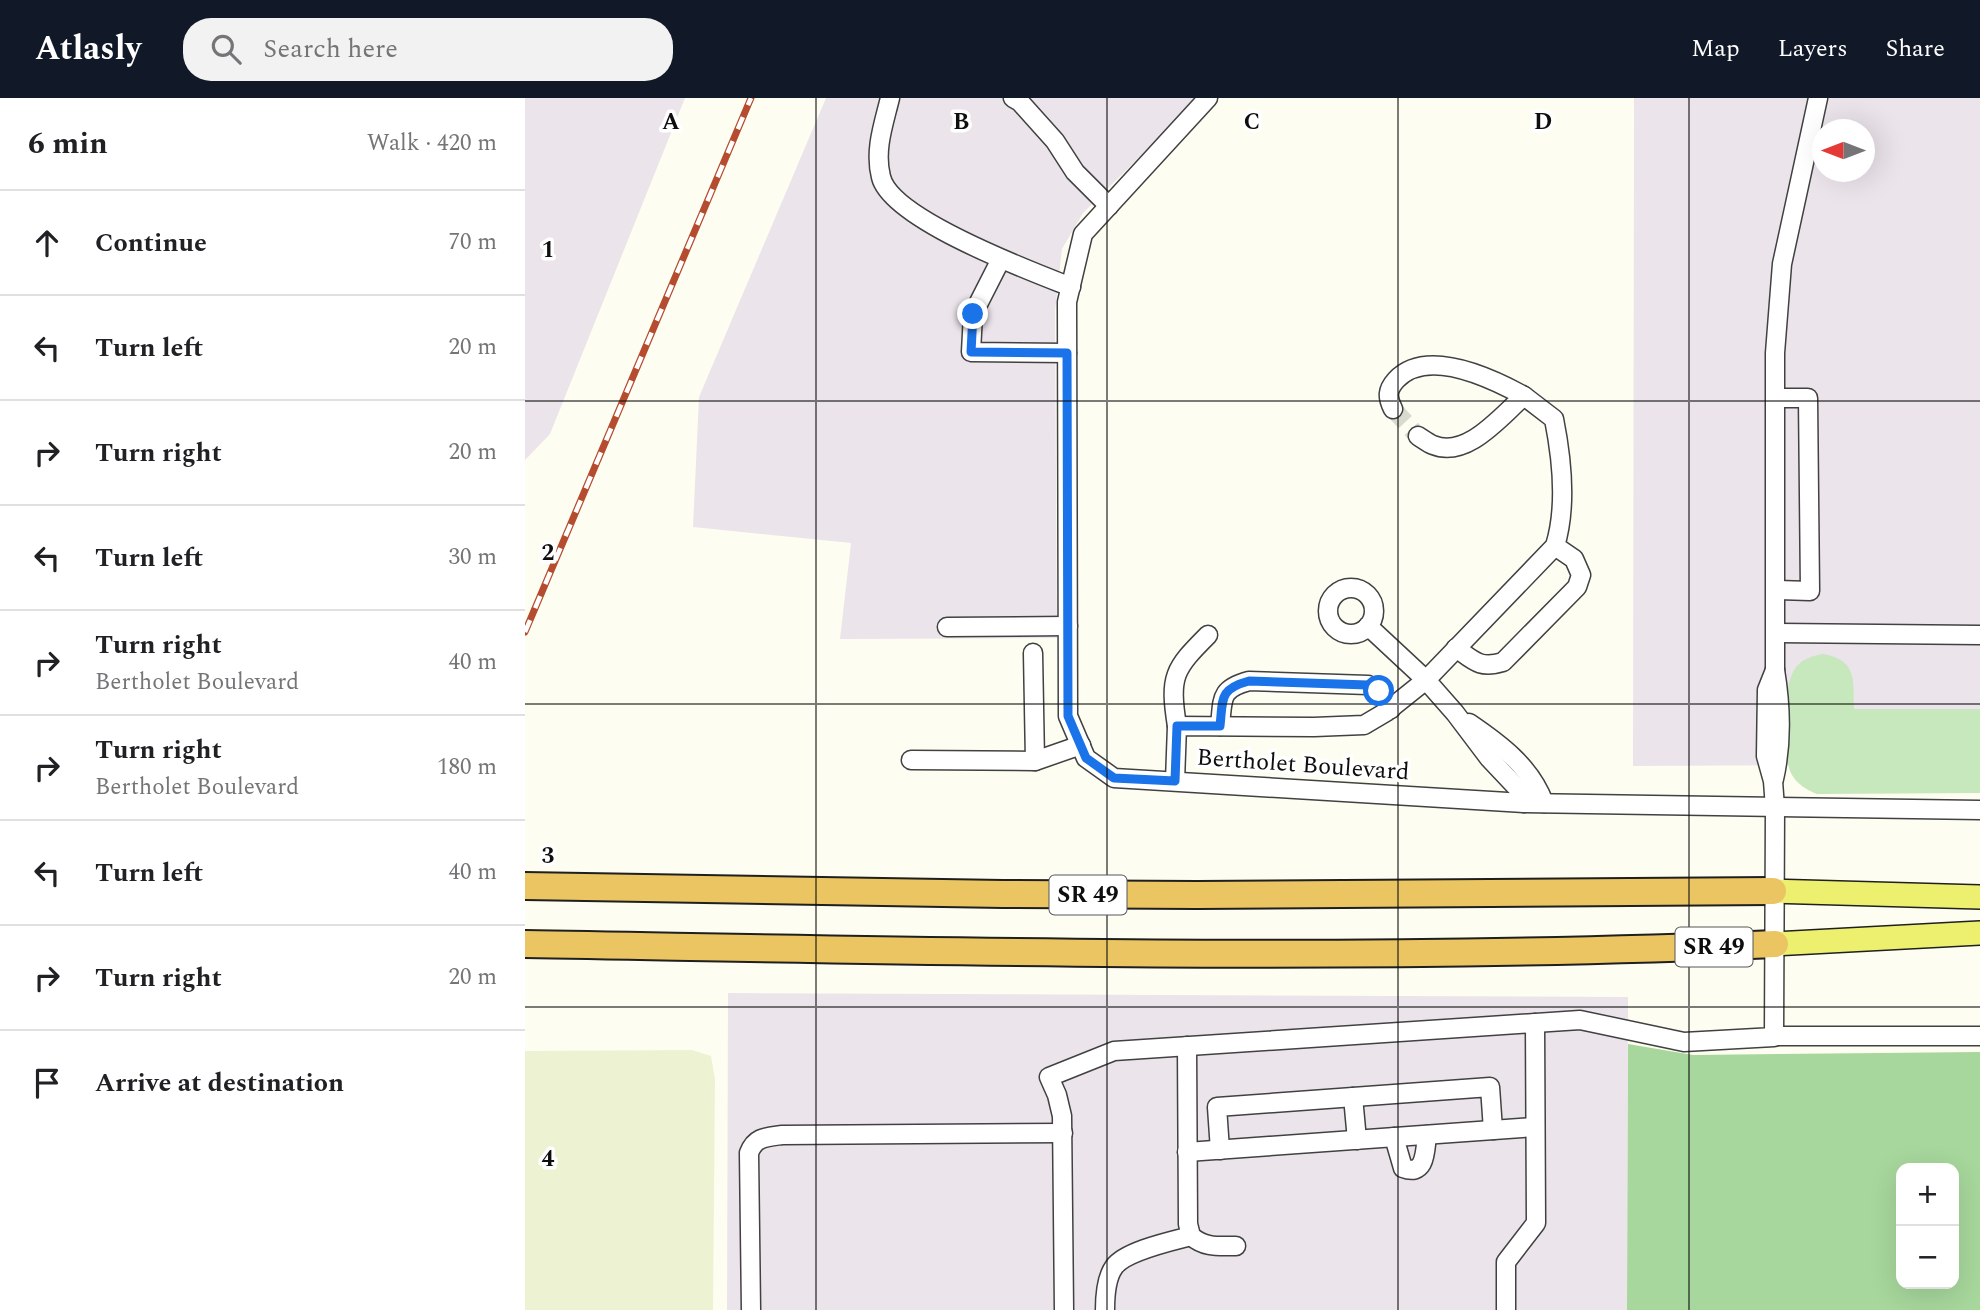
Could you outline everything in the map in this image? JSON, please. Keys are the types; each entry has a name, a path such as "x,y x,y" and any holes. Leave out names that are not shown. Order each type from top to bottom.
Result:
{"highway":[{"name":"SR 49","path":"525,886 1128,895 1773,891"},
{"name":"SR 49","path":"525,944 1181,953 1621,949 1775,944"}],"main road":[{"name":"SR 49","path":"1773,891 1980,897"},
{"name":"SR 49","path":"1775,944 1980,933"}],"street":[{"path":"890,98 877,156 881,179 890,194 925,221 1001,259 1071,287"},
{"path":"1013,98 1020,102 1055,141 1075,172 1109,206"},
{"name":"Bertholet Boulevard","path":"1208,98 1083,234 1067,302 1068,716 1086,758 1114,778 1524,803 1980,810"},
{"path":"1774,1036 1775,808 1773,781 1766,756 1767,690 1775,670 1777,590 1775,353 1782,264 1818,98"},
{"path":"1001,259 973,314 971,352 1067,353"},
{"path":"1177,726 1364,725 1391,709 1426,680 1555,546 1561,525 1560,445 1555,419 1524,396 1503,385 1440,365 1419,366 1403,373 1389,387 1387,397 1392,409"},
{"path":"1419,436 1434,446 1451,447 1468,443 1524,396"},
{"path":"1777,398 1808,398 1810,591 1777,590"},
{"path":"1456,648 1476,663 1489,666 1503,662 1577,587 1581,575 1574,559 1555,546"},
{"path":"947,627 1068,626"},
{"path":"1368,626 1426,680 1489,758 1523,794 1524,803"},
{"path":"1776,633 1980,635"},
{"path":"1175,781 1175,681 1182,661 1208,635"},
{"path":"1033,653 1035,761"},
{"path":"1220,726 1223,695 1233,685 1249,681 1368,685 1379,691 1391,709"},
{"path":"1455,713 1504,747 1538,787 1544,803"},
{"path":"911,760 1035,761 1081,745"},
{"path":"1064,1310 1062,1116 1049,1077 1114,1051 1580,1020 1684,1042 1774,1036 1980,1036"},
{"path":"1506,1310 1506,1262 1536,1223 1535,1023"},
{"path":"1187,1046 1188,1224 1191,1236 1210,1247 1236,1246"},
{"path":"1220,1150 1217,1107 1353,1097 1490,1087 1493,1130"},
{"path":"1353,1097 1357,1140"},
{"path":"1187,1152 1535,1127"},
{"path":"751,1310 749,1153 752,1144 758,1139 782,1135 1063,1133"},
{"path":"1394,1137 1403,1168 1415,1171 1423,1162 1427,1135"},
{"path":"1105,1310 1108,1281 1114,1266 1137,1253 1191,1236"}],"shaded area":[{"path":"525,98 685,98 550,434 525,460"},
{"path":"826,98 1199,98 1083,213 1062,249 1055,311 1057,638 840,639 851,543 693,527 699,397"},
{"path":"1634,98 1980,98 1980,764 1633,766"},
{"path":"728,993 1628,997 1627,1310 727,1310"}],"green space":[{"path":"1823,654 1842,661 1848,667 1853,681 1854,709 1980,709 1980,793 1817,794 1800,784 1792,775 1786,752 1788,686 1798,665"},
{"path":"1628,1044 1693,1055 1980,1052 1980,1310 1627,1310"},
{"path":"692,1050 711,1056 715,1079 713,1310 525,1310 525,1051"}],"tunnel":[{"path":"1393,409 1418,436"}],"railway":[{"path":"525,632 751,98"}],"route":[{"path":"973,314 971,352 1067,353 1068,716 1086,758 1114,778 1175,781 1177,726 1220,726 1223,695 1233,685 1249,681 1368,685 1379,691"}]}
